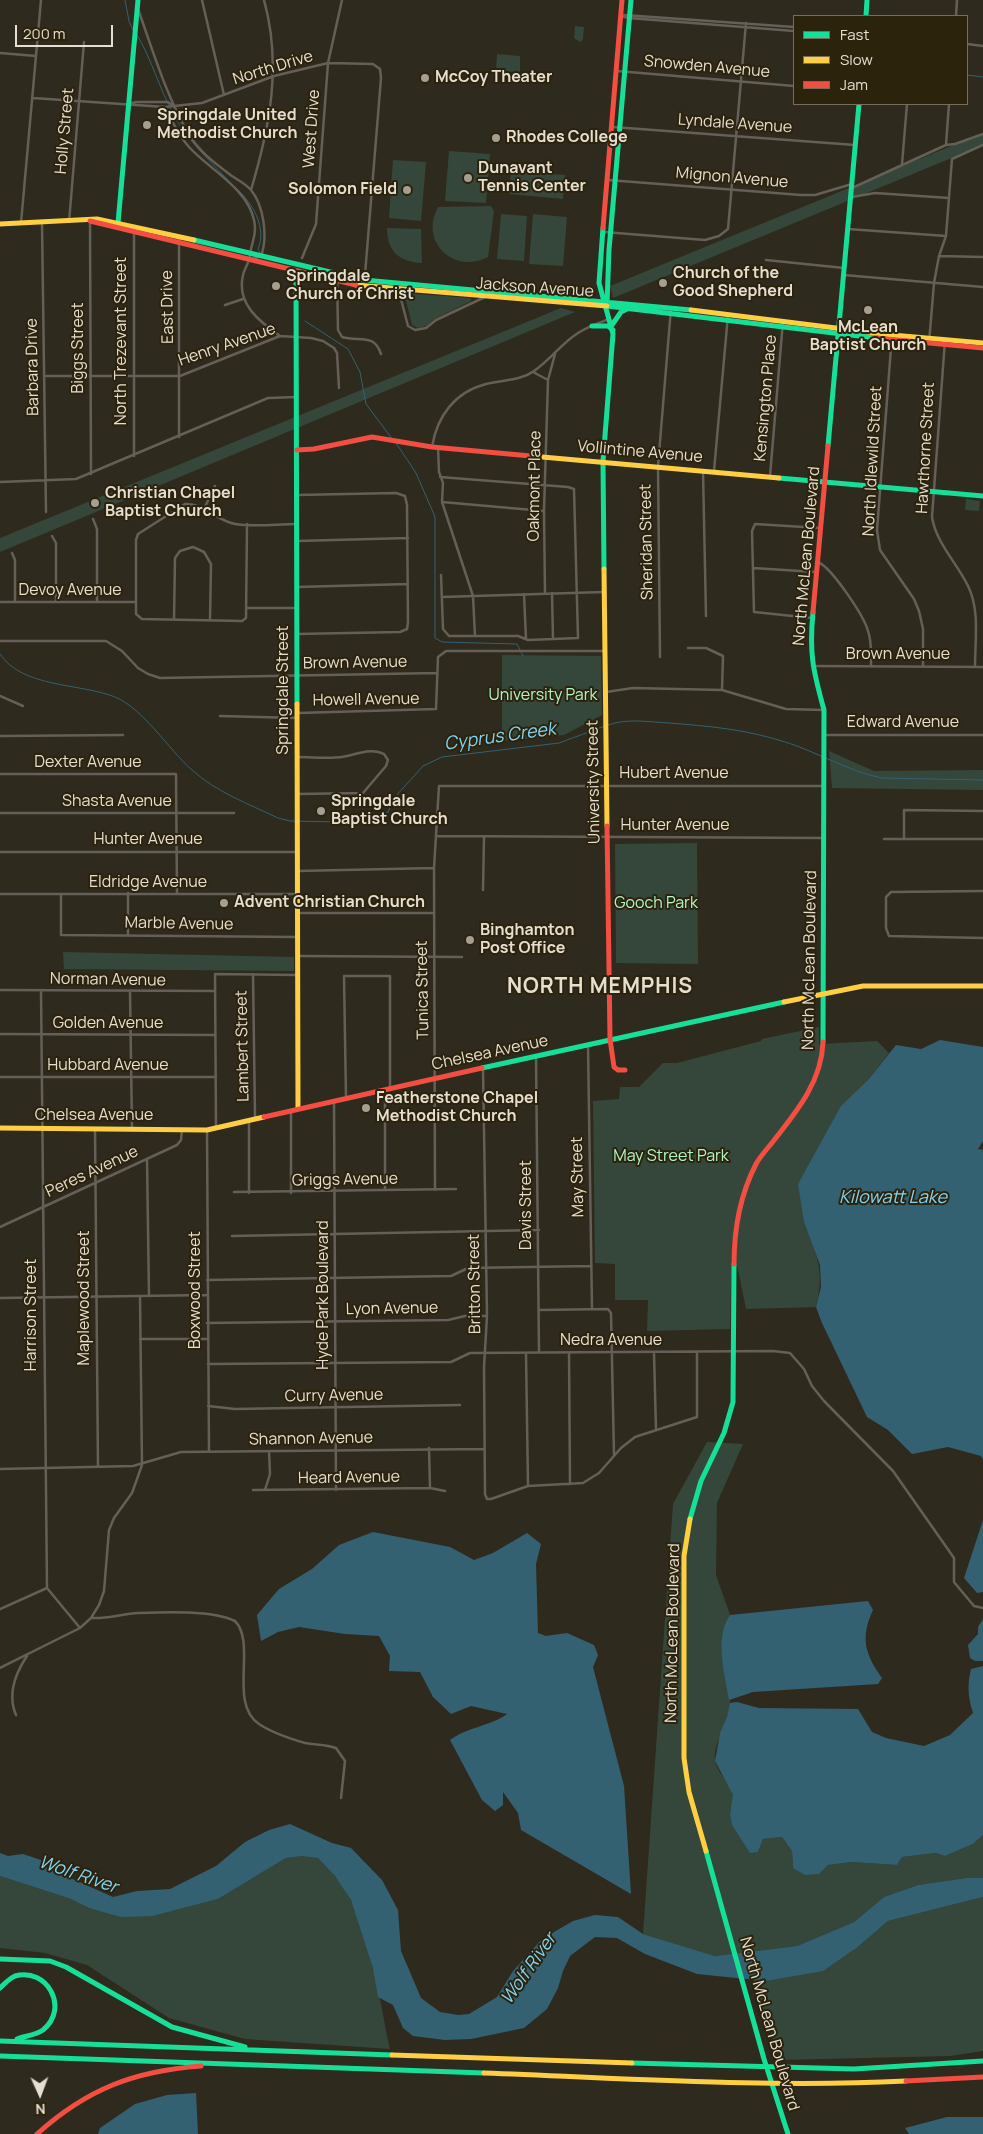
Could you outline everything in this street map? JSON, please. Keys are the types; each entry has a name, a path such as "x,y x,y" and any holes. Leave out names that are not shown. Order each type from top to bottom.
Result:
{"main road":[{"path":"118,225 138,0"},
{"name":"University Street","path":"622,0 618,71 599,283 613,327 602,462 610,1039 614,1067 618,1070 625,1070"},
{"name":"University Street","path":"606,303 631,0"},
{"path":"866,15 867,0"},
{"name":"North McLean Boulevard","path":"788,2134 764,2059 689,1792 684,1758 684,1556 687,1528 701,1481 729,1417 735,1386 734,1238 741,1201 757,1162 800,1108 816,1078 823,1050 825,993 824,710 812,666 810,646 859,105"},
{"path":"108,221 119,211"},
{"name":"Jackson Avenue","path":"90,221 118,225 178,243 251,256 262,253 297,268"},
{"name":"Jackson Avenue","path":"0,224 108,221 118,225"},
{"name":"Jackson Avenue","path":"134,229 179,236 337,278 364,287 606,303 892,338 983,343"},
{"name":"Springdale Street","path":"297,268 296,975 298,1108"},
{"name":"Jackson Avenue","path":"337,278 485,294"},
{"name":"Jackson Avenue","path":"606,303 628,308 671,311"},
{"path":"592,326 613,327 621,312 628,308"},
{"name":"Jackson Avenue","path":"944,342 983,348"},
{"name":"Vollintine Avenue","path":"297,450 314,449 363,438 435,447 983,496"},
{"name":"Chelsea Avenue","path":"0,1128 207,1130 255,1117 825,993 863,986 983,986"},
{"path":"0,1961 50,1961 66,1967 172,2027 207,2038 270,2050"},
{"path":"0,1988 4,1982 15,1975 38,1977 53,1992 57,2003 56,2014 44,2030 34,2036 2,2041"},
{"path":"2,2041 787,2069 854,2069 983,2061"},
{"path":"0,2056 762,2083 852,2084 983,2077"},
{"path":"37,2134 55,2117 80,2099 110,2084 137,2074 161,2069 239,2064"}],"street":[{"path":"21,224 40,0"},
{"path":"202,0 224,95"},
{"path":"250,190 266,139 274,76 273,47 264,0"},
{"name":"West Drive","path":"302,258 316,224 328,62 342,0"},
{"path":"956,15 957,0"},
{"path":"138,9 178,132 188,146 248,203 254,220 255,232 251,256 243,275 243,299 262,324 280,336"},
{"path":"620,16 793,31"},
{"path":"716,23 746,23 793,27"},
{"path":"604,232 705,240 719,236 728,229 746,23"},
{"name":"Holly Street","path":"69,222 84,42"},
{"path":"968,44 983,46"},
{"path":"0,53 36,56"},
{"name":"North Drive","path":"33,98 128,104 136,102 169,105 202,103 274,76 328,62 373,64 380,69 382,78 364,280"},
{"name":"Snowden Avenue","path":"618,71 793,86"},
{"path":"169,105 201,150 250,190 263,223 262,253"},
{"path":"902,164 907,105"},
{"path":"946,145 949,105"},
{"name":"Lyndale Avenue","path":"613,127 855,145"},
{"name":"Mignon Avenue","path":"608,180 814,195 852,186 946,145 983,134"},
{"path":"930,341 934,283 939,256 946,236 952,159 983,145"},
{"path":"852,197 875,193 949,198"},
{"name":"Biggs Street","path":"90,221 91,474"},
{"name":"Barbara Drive","path":"42,223 46,512"},
{"name":"North Trezevant Street","path":"134,229 134,456"},
{"path":"848,229 946,236"},
{"name":"East Drive","path":"179,236 179,437"},
{"path":"939,256 983,257"},
{"path":"766,260 844,268"},
{"path":"844,275 983,287"},
{"path":"337,278 338,330 342,337 372,340 378,345 381,354"},
{"path":"364,280 364,287"},
{"path":"398,284 408,326 415,330 426,328 436,320 485,294"},
{"path":"225,305 243,299"},
{"name":"Sheridan Street","path":"660,657 658,466 671,311"},
{"path":"474,636 473,596 442,502 443,483 435,447 440,417 455,400 472,389 533,372 577,334 611,318"},
{"path":"714,471 727,318"},
{"name":"Kensington Place","path":"770,476 783,324"},
{"name":"Henry Avenue","path":"44,376 135,374 180,376 280,336 323,341 334,348 338,353 339,388"},
{"name":"North Idlewild Street","path":"892,338 877,530 880,550 914,599 919,611 923,629 923,666"},
{"name":"Hawthorne Street","path":"944,342 932,513 936,531 968,586 974,605 975,667"},
{"name":"Oakmont Place","path":"545,594 544,511 548,380 556,354"},
{"path":"533,372 548,380"},
{"path":"0,482 68,481 91,474 268,398 297,397"},
{"path":"703,470 706,616"},
{"path":"440,476 545,484 568,487 575,492 578,638 553,640 526,639 518,636 453,637 445,633 441,575"},
{"path":"204,509 215,486"},
{"path":"296,634 400,632 407,629 408,584 408,538 405,496 396,493 297,495"},
{"path":"442,502 544,511"},
{"path":"136,602 136,540 138,534 185,504 194,504 230,522 297,524"},
{"path":"93,519 97,529 98,602"},
{"path":"248,524 247,608 297,608"},
{"path":"813,618 754,612 752,531 756,524 822,528"},
{"path":"52,536 56,544 56,602"},
{"path":"297,541 408,538"},
{"path":"174,619 175,558 180,551 193,547 204,552 209,558 210,620"},
{"path":"12,553 15,560 15,602"},
{"path":"818,562 829,570 867,628 871,640 871,666"},
{"path":"753,568 817,572"},
{"path":"297,587 408,584"},
{"path":"442,597 604,592"},
{"path":"524,594 526,639"},
{"path":"552,594 553,640"},
{"name":"Devoy Avenue","path":"0,602 136,602 136,614 142,618 242,621 246,618 247,608"},
{"name":"Brown Avenue","path":"1,641 106,641 122,651 138,668 160,678 437,673"},
{"path":"688,648 706,648 723,656 722,690"},
{"path":"437,673 438,657 446,651 605,651"},
{"name":"Brown Avenue","path":"812,666 983,667"},
{"name":"Howell Avenue","path":"220,716 436,709 437,673"},
{"name":"Edward Avenue","path":"606,692 633,688 722,690 786,709 824,710"},
{"path":"0,696 23,706"},
{"name":"Edward Avenue","path":"823,734 983,735"},
{"path":"0,736 123,736"},
{"path":"296,758 343,757 356,752 378,752 384,754 387,758 386,766 363,792 296,794"},
{"name":"Dexter Avenue","path":"0,774 176,774 177,814"},
{"name":"Hubert Avenue","path":"437,790 443,784 823,786"},
{"name":"Tunica Street","path":"435,1190 434,868 437,836 437,790"},
{"path":"904,839 904,810 983,811"},
{"name":"Shasta Avenue","path":"0,813 234,813"},
{"path":"177,814 177,894"},
{"name":"Hunter Avenue","path":"437,836 824,838"},
{"path":"484,837 484,890"},
{"path":"884,839 983,839"},
{"name":"Hunter Avenue","path":"0,852 297,852"},
{"path":"296,871 434,868"},
{"path":"983,891 891,892 886,897 886,928 889,936 983,938"},
{"path":"128,893 128,935"},
{"name":"Eldridge Avenue","path":"0,894 297,894"},
{"name":"Marble Avenue","path":"61,894 61,935 297,937"},
{"path":"297,913 434,913"},
{"path":"297,956 462,957"},
{"path":"216,1128 215,974 296,975"},
{"name":"Lambert Street","path":"254,974 255,1117"},
{"path":"346,1098 344,976 390,976 385,1190"},
{"name":"Norman Avenue","path":"0,990 215,991"},
{"name":"Harrison Street","path":"41,990 44,1468 47,1588"},
{"path":"130,992 132,1129"},
{"name":"Golden Avenue","path":"0,1034 215,1035"},
{"name":"May Street","path":"588,1045 592,1309"},
{"name":"Davis Street","path":"536,1056 539,1352"},
{"name":"Britton Street","path":"483,1068 487,1316 485,1353 485,1494 487,1498 491,1499 528,1486"},
{"name":"Hubbard Avenue","path":"0,1077 216,1077"},
{"name":"Hyde Park Boulevard","path":"334,1101 336,1490"},
{"path":"291,1193 292,1110"},
{"name":"Lambert Street","path":"249,1119 249,1193"},
{"name":"Maplewood Street","path":"95,1129 98,1467"},
{"name":"Peres Avenue","path":"0,1227 177,1145 181,1140 182,1129"},
{"name":"Boxwood Street","path":"207,1130 209,1451"},
{"path":"148,1159 149,1296"},
{"name":"Griggs Avenue","path":"234,1192 291,1193 456,1189"},
{"path":"232,1236 539,1230"},
{"path":"207,1280 451,1276 468,1268 486,1266 591,1266"},
{"path":"0,1298 207,1295"},
{"path":"0,1668 80,1628 92,1618 104,1592 109,1530 114,1518 132,1493 142,1465 140,1296"},
{"path":"539,1310 608,1309 611,1314 614,1456"},
{"name":"Lyon Avenue","path":"207,1323 448,1320 465,1316 487,1316"},
{"path":"140,1339 207,1339"},
{"name":"Nedra Avenue","path":"336,1364 451,1362 470,1353 773,1351 790,1354 804,1369 812,1386 824,1401 893,1471 954,1558 954,1582 974,1606 983,1608"},
{"path":"654,1352 656,1430"},
{"path":"526,1353 528,1486 570,1484 590,1480 636,1437 698,1417 697,1352"},
{"path":"569,1353 570,1484"},
{"path":"208,1364 336,1364"},
{"name":"Curry Avenue","path":"208,1406 235,1409 460,1405"},
{"path":"428,1448 430,1488"},
{"name":"Shannon Avenue","path":"142,1465 170,1454 209,1451 484,1449"},
{"path":"265,1490 270,1474 269,1451"},
{"path":"0,1468 142,1465"},
{"name":"Heard Avenue","path":"253,1490 430,1488 445,1491"},
{"path":"0,1609 47,1588 80,1628"},
{"path":"92,1618 138,1613 215,1616 235,1621 241,1631 244,1692 250,1715 256,1723 305,1743 336,1748 345,1761 341,1798"},
{"path":"16,1715 12,1702 13,1685 20,1666 28,1655"}],"green space":[{"path":"575,26 584,27 583,39 580,42 574,38"},
{"path":"497,54 520,56 520,72 496,71"},
{"path":"983,133 983,145 613,298 610,286"},
{"name":"Dunavant Tennis Center","path":"449,151 490,154 486,203 445,201"},
{"name":"Solomon Field","path":"393,160 426,162 421,221 389,218"},
{"path":"511,171 565,175 563,199 509,194"},
{"path":"491,206 494,211 488,257 463,262 443,252 436,243 433,232 433,220 438,207"},
{"path":"501,214 527,216 524,261 497,259"},
{"path":"533,214 567,217 563,266 529,264"},
{"path":"387,228 421,229 422,263 401,258 396,254 389,243"},
{"path":"404,293 471,298 471,301 436,318 426,326 418,328 412,325"},
{"path":"561,308 575,312 0,552 0,538"},
{"path":"966,499 980,501 979,511 965,510"},
{"name":"University Park","path":"502,655 601,656 602,715 564,735 502,741"},
{"path":"829,751 874,771 983,770 983,790 832,788"},
{"name":"Gooch Park","path":"697,843 698,964 616,963 615,844"},
{"path":"63,952 294,957 294,971 64,969"},
{"name":"May Street Park","path":"819,1027 819,1044 877,1041 889,1053 868,1080 804,1222 816,1254 820,1273 816,1307 746,1309 732,1241 730,1329 647,1331 648,1300 615,1300 615,1264 595,1263 593,1101 619,1099 620,1087 639,1087 663,1063 677,1063 761,1041 762,1039"},
{"path":"707,1442 743,1444 717,1503 716,1575 730,1615 725,1624 723,1646 730,1702 727,1717 716,1746 715,1761 718,1770 732,1791 733,1799 730,1813 758,1852 763,1839 782,1837 792,1851 793,1868 819,1874 828,1865 851,1862 897,1865 902,1857 936,1853 945,1856 973,1844 983,1835 983,1878 966,1878 918,1885 884,1897 854,1922 797,1946 715,1956 643,1934 673,1504"},
{"path":"315,1857 321,1860 343,1887 354,1908 370,1954 390,2049 245,2039 169,2018 87,1965 45,1953 0,1948 0,1876 71,1899 89,1908 153,1916 218,1899 286,1858"},
{"path":"983,1897 983,2051 950,2056 780,2060 753,1979 766,1981 859,1946 888,1921"}],"water":[{"name":"Kilowatt Lake","path":"940,1040 983,1047 983,1141 978,1149 983,1150 983,1460 981,1456 948,1447 912,1454 888,1430 867,1417 816,1307 821,1287 820,1265 804,1222 798,1184 841,1106 868,1080 896,1045 921,1049"},
{"path":"983,1520 983,1592 977,1593 964,1578"},
{"path":"373,1532 450,1547 474,1560 493,1553 527,1533 541,1544 536,1564 538,1633 546,1636 567,1633 594,1645 598,1655 593,1667 624,1786 631,1894 521,1830 518,1813 503,1792 503,1805 495,1811 482,1800 450,1740 507,1714 471,1706 451,1714 433,1697 420,1672 389,1671 390,1656 379,1636 345,1634 299,1627 278,1632 261,1641 257,1615 279,1589 312,1569 339,1545"},
{"path":"868,1601 873,1610 867,1629 866,1646 882,1678 878,1684 753,1692 729,1700 723,1668 722,1645 725,1624 730,1615"},
{"path":"983,1619 983,1661 975,1661 970,1658 968,1645 978,1634 978,1627"},
{"path":"983,1666 983,1835 973,1844 945,1856 936,1853 902,1857 897,1865 851,1862 828,1865 819,1874 805,1875 793,1868 792,1851 782,1837 763,1839 758,1852 750,1853 732,1825 730,1814 733,1795 715,1761 720,1733 727,1717 730,1703 737,1702 759,1708 858,1709 872,1732 886,1738 924,1746 950,1735 973,1713 969,1691 971,1669"},
{"name":"Wolf River","path":"290,1824 332,1843 351,1848 382,1880 398,1910 401,1951 421,1998 440,2012 458,2015 469,2014 497,1997 513,1971 542,1939 573,1921 595,1915 618,1917 643,1934 715,1956 797,1946 854,1922 884,1897 918,1885 966,1878 983,1878 983,1897 888,1921 859,1946 823,1971 766,1981 697,1974 645,1954 617,1938 595,1937 570,1956 558,1988 547,2009 524,2028 471,2039 445,2040 413,2036 403,2028 393,2005 378,1997 373,1968 351,1900 335,1876 318,1858 303,1856 286,1858 218,1899 153,1916 121,1917 89,1908 71,1899 0,1876 0,1853 8,1856 23,1854 44,1861 68,1877 113,1897 137,1891 170,1889 216,1866 245,1842 269,1830"},
{"path":"196,2093 198,2134 98,2134 100,2128 135,2104 167,2095"},
{"path":"947,2117 983,2117 983,2134 909,2134 905,2128"}],"waterway":[{"path":"125,0 129,21 133,30"},
{"path":"137,35 167,103 184,132 228,180"},
{"path":"968,75 983,77"},
{"path":"238,190 249,202 260,225 261,233 258,249 260,253"},
{"path":"305,321 348,349 360,372 366,404 393,440"},
{"path":"396,443 416,473 435,517 435,638 442,642 517,644 523,656"},
{"name":"Cyprus Creek","path":"0,654 10,665 22,673 37,679 101,693 126,703 146,720 201,778 233,797 278,818 290,821 354,824 372,822 388,812 395,797 423,766 442,757 559,743 605,726"},
{"name":"Cyprus Creek","path":"608,725 638,721 726,729 782,741 856,771 882,778 983,780"}],"traffic: fast":[{"path":"118,223 138,0"},
{"path":"607,304 609,250 631,0"},
{"path":"866,15 867,0"},
{"path":"828,446 859,105"},
{"path":"603,228 599,283 613,334 603,461 604,569"},
{"path":"194,240 364,280 691,310"},
{"path":"296,271 297,704"},
{"path":"607,306 876,338"},
{"path":"612,325 621,312 627,309"},
{"path":"592,326 608,326 613,330"},
{"path":"779,478 983,496"},
{"path":"813,612 811,639 813,662 824,710 823,1042"},
{"path":"482,1068 784,1002"},
{"path":"690,1519 701,1481 724,1433 733,1402 734,1264"},
{"path":"706,1851 764,2059 788,2134"},
{"path":"0,1959 50,1961 66,1967 172,2027 245,2047"},
{"path":"0,1988 13,1977 26,1975 37,1978 45,1983 51,1991 55,2011 51,2021 43,2030 17,2039"},
{"path":"0,2041 392,2055"},
{"path":"0,2056 484,2073"},
{"path":"632,2063 854,2069 983,2061"}],"traffic: slow":[{"path":"0,224 97,219 194,240"},
{"path":"356,285 607,306"},
{"path":"691,310 892,335 983,343"},
{"path":"531,456 779,478"},
{"path":"604,569 607,826"},
{"path":"297,704 298,1108"},
{"path":"784,1002 863,986 983,986"},
{"path":"0,1128 207,1130 264,1117"},
{"path":"690,1519 684,1556 684,1758 689,1792 706,1851"},
{"path":"392,2055 632,2063"},
{"path":"484,2073 748,2083 906,2081"}],"traffic: jam":[{"path":"603,228 622,0"},
{"path":"90,221 356,285"},
{"path":"876,338 983,348"},
{"path":"297,450 314,449 372,437 432,447 531,456"},
{"path":"813,612 828,446"},
{"path":"607,826 610,1039 614,1067 618,1070 625,1070"},
{"path":"734,1264 739,1212 750,1176 760,1157 792,1117 807,1094 818,1069 822,1056 823,1042"},
{"path":"264,1117 482,1068"},
{"path":"37,2134 74,2105 113,2085 154,2072 201,2066"},
{"path":"906,2081 983,2077"}],"place":[{"name":"McCoy Theater","path":"425,78"},
{"name":"Springdale United Methodist Church","path":"147,125"},
{"name":"Rhodes College","path":"496,138"},
{"name":"Dunavant Tennis Center","path":"468,178"},
{"name":"Solomon Field","path":"407,190"},
{"name":"Church of the Good Shepherd","path":"663,283"},
{"name":"Springdale Church of Christ","path":"276,286"},
{"name":"McLean Baptist Church","path":"868,310"},
{"name":"Christian Chapel Baptist Church","path":"95,503"},
{"name":"Springdale Baptist Church","path":"321,811"},
{"name":"Advent Christian Church","path":"224,903"},
{"name":"Binghamton Post Office","path":"470,940"},
{"name":"Featherstone Chapel Methodist Church","path":"366,1108"}],"district":[{"name":"NORTH MEMPHIS","path":"600,987"}]}
